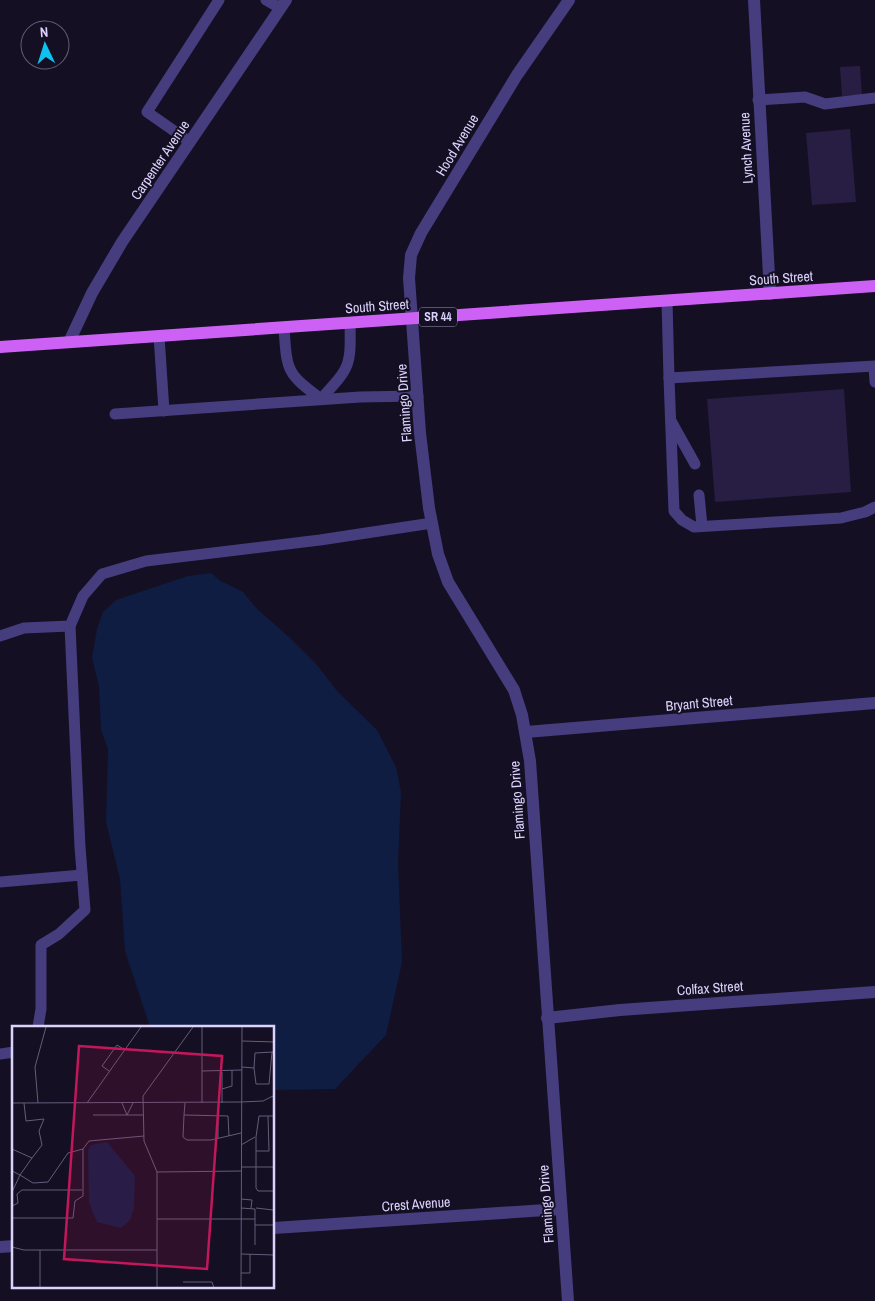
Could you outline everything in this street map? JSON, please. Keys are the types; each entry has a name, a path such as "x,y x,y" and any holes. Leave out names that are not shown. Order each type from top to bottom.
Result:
{"main road":[{"name":"South Street","path":"0,347 875,286"}],"street":[{"name":"Hood Avenue","path":"413,319 409,278 411,255 421,233 517,75 569,0"},
{"name":"Lynch Avenue","path":"754,0 770,294"},
{"name":"Carpenter Avenue","path":"69,342 92,292 112,259 283,4"},
{"name":"Flamingo Drive","path":"413,319 420,434 438,554 448,582 514,690 526,732 568,1301"},
{"name":"Bryant Street","path":"526,732 875,703"},
{"name":"Colfax Street","path":"547,1018 620,1010 875,992"},
{"name":"Crest Avenue","path":"275,1228 561,1209"}],"lane":[{"path":"190,142 147,112 219,0"},
{"path":"266,0 283,4"},
{"path":"758,100 805,97 825,104 875,98"},
{"path":"667,301 674,511 682,520 694,527 841,518 865,512 875,507"},
{"path":"321,400 343,375 351,357 350,323"},
{"path":"284,328 286,364 290,372 294,379 321,400"},
{"path":"159,336 164,411"},
{"path":"669,378 874,366 875,382"},
{"path":"114,414 321,400 418,396"},
{"path":"670,420 695,464"},
{"path":"699,495 702,526"},
{"path":"38,1026 41,1009 41,945 59,934 85,910 70,626 83,596 102,574 146,561 320,540 432,523"},
{"path":"0,636 24,628 70,626"},
{"path":"0,882 82,875"}],"water":[{"path":"211,573 219,580 243,592 257,609 317,665 338,692 377,730 396,767 401,792 398,863 402,962 386,1035 335,1089 275,1090 275,1026 150,1026 125,951 120,879 106,822 108,749 101,730 99,686 92,658 97,629 103,612 116,600 188,576"}],"building":[{"path":"860,66 862,95 842,96 840,67"},
{"path":"850,129 856,202 812,205 806,133"},
{"path":"844,389 851,492 715,502 707,399"}]}
